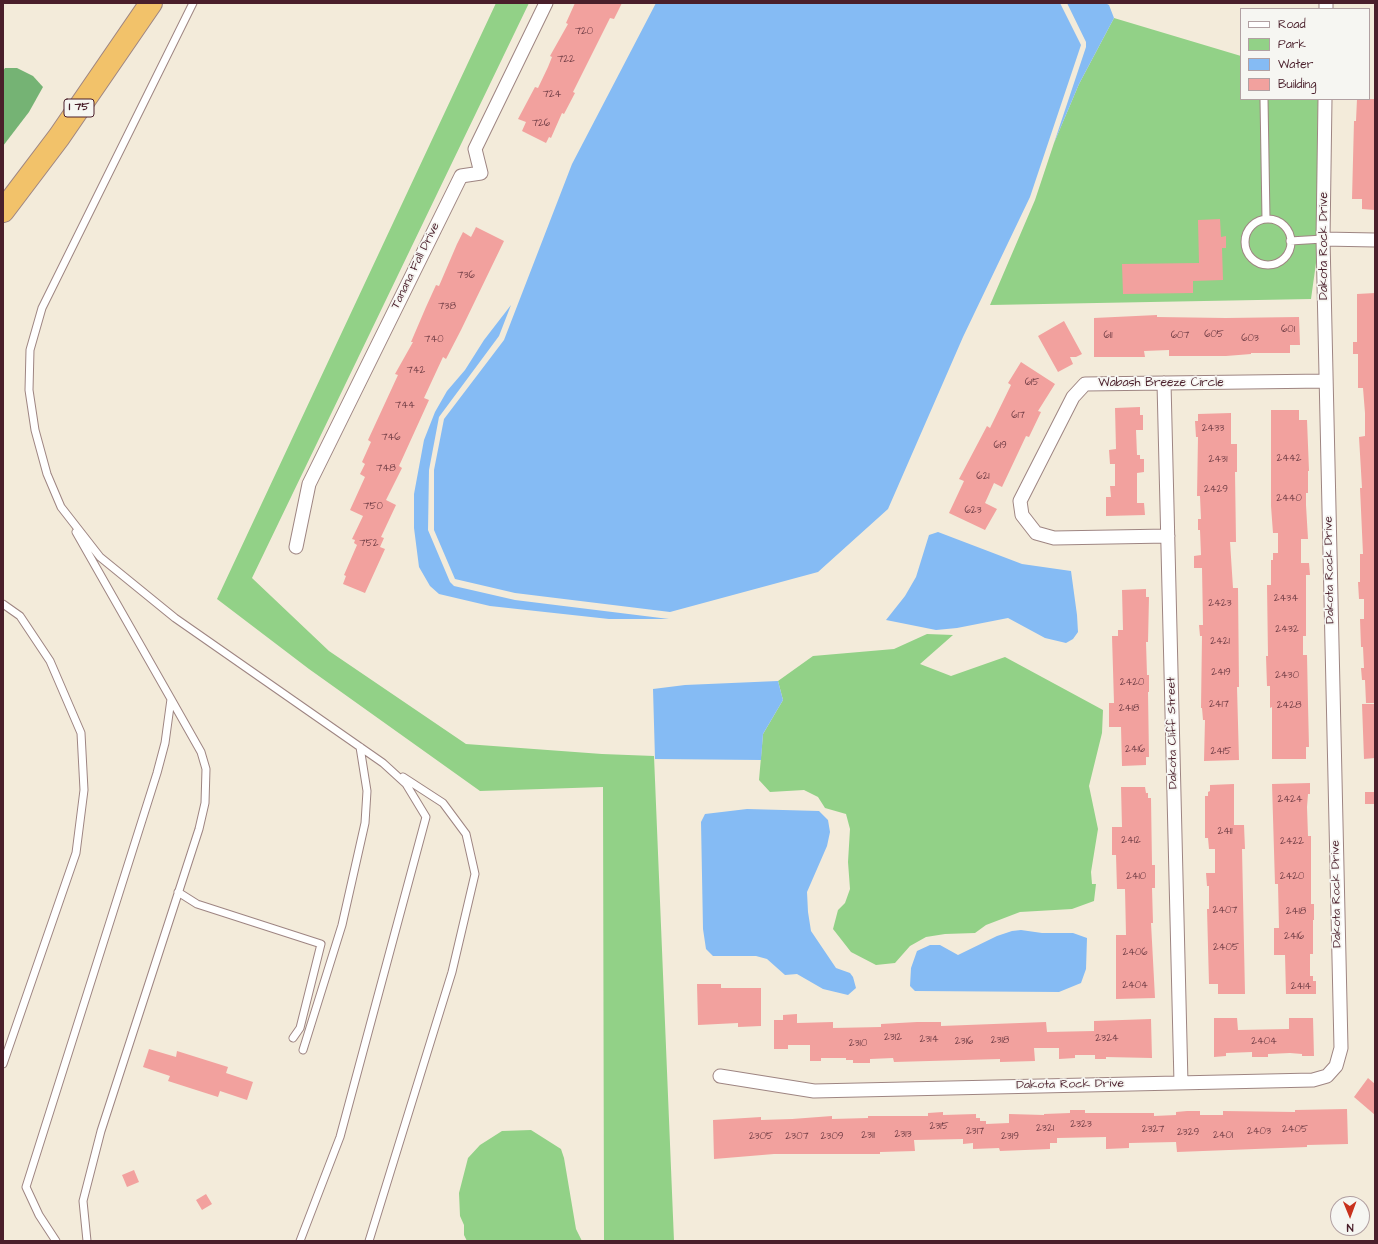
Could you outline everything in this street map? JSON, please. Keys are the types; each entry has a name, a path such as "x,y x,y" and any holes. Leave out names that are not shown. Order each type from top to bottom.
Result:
{"highway":[{"name":"I 75","path":"3,211 59,137 151,3"}],"street":[{"name":"Tanana Fall Drive","path":"296,547 309,484 461,176 481,173 476,149 546,3"},
{"name":"Dakota Rock Drive","path":"720,1076 814,1091 1313,1080 1327,1076 1336,1066 1341,1048 1323,239 1325,100"},
{"path":"1323,239 1375,240"},
{"name":"Wabash Breeze Circle","path":"1168,536 1054,538 1036,533 1022,516 1020,501 1073,397 1085,384 1326,380"},
{"name":"Dakota Cliff Street","path":"1164,383 1181,1083"}],"lane":[{"path":"87,1241 83,1201 101,1131 199,829 207,789 206,769 201,752 61,507 47,474 34,430 29,390 30,350 42,308 193,3"},
{"path":"1264,100 1266,219"},
{"path":"1266,219 1277,220 1288,230 1290,241 1288,252 1278,262 1264,264 1250,257 1246,250 1245,235 1255,223 1266,219"},
{"path":"1290,241 1323,239"},
{"path":"61,507 100,557 175,618 383,764 443,803 466,834 475,874 452,972 369,1241"},
{"path":"3,604 20,616 50,661 81,733 84,790 76,853 3,1064"},
{"path":"56,1241 39,1215 26,1187 157,773 165,742 171,699"},
{"path":"303,1050 342,926 365,823 367,791 360,747"},
{"path":"300,1241 340,1137 426,817 406,784 383,764"},
{"path":"178,892 198,904 321,944 300,1028 293,1038"}],"green space":[{"path":"496,3 529,3 252,578 329,651 466,744 602,754 654,756 674,1241 604,1241 603,787 480,791 309,669 217,599"},
{"path":"1114,18 1240,56 1240,100 1318,100 1316,263 1311,299 990,305 1035,200 1054,143 1079,84"},
{"path":"5,68 17,68 33,76 43,87 29,112 3,146 3,71"},
{"path":"927,634 953,635 920,664 951,676 1005,657 1103,710 1102,733 1089,786 1098,829 1091,872 1092,884 1096,884 1094,901 1072,909 1020,912 986,925 975,933 945,934 926,937 910,946 895,963 876,965 851,952 833,929 838,910 845,903 850,889 848,862 850,829 846,814 825,808 818,797 804,790 770,792 759,780 763,734 783,700 778,681 813,656 894,649"},
{"path":"531,1130 561,1149 564,1158 576,1229 582,1241 467,1241 464,1235 464,1225 460,1216 459,1193 468,1158 480,1145 502,1131"}],"water":[{"path":"656,3 1060,3 1081,45 1030,197 963,337 888,509 818,572 670,612 515,593 455,579 434,530 434,470 444,419 504,340 572,164"},
{"path":"1067,3 1105,3 1109,5 1114,18 1079,84 1054,143 1086,47 1086,42"},
{"path":"511,305 499,336 439,417 429,470 428,530 450,582 454,586 515,600 669,619 609,619 490,606 439,594 430,586 419,567 414,528 414,494 424,440 435,412 447,391 465,370 484,340"},
{"path":"938,532 1022,564 1071,571 1078,632 1073,639 1066,643 1045,638 1008,618 957,628 936,630 886,620 905,596 916,577 929,535"},
{"path":"778,681 783,700 763,734 761,760 655,759 653,689 685,685"},
{"path":"747,809 819,811 828,820 830,832 827,846 807,892 808,912 811,931 836,968 850,973 853,977 856,988 848,995 823,989 797,974 785,975 767,959 756,956 713,956 706,949 703,929 701,822 705,814"},
{"path":"1021,930 1042,933 1073,933 1087,938 1086,969 1081,983 1059,992 915,991 910,986 911,968 917,951 930,945 940,945 958,955 997,936 1012,931"}],"building":[{"path":"575,3 622,3 614,19 610,18 573,92 575,93 564,114 562,113 551,138 549,137 546,143 522,131 526,122 518,119 535,87 538,88 552,57 550,56 568,24 566,23"},
{"path":"1375,99 1375,210 1362,209 1362,199 1352,199 1354,121 1356,121 1357,100"},
{"path":"1220,219 1221,237 1226,236 1226,248 1222,248 1223,280 1193,281 1193,293 1123,294 1122,264 1199,263 1198,220"},
{"path":"476,227 504,241 461,330 446,359 443,357 424,398 429,400 399,466 402,468 386,500 396,505 381,537 384,538 380,547 385,549 365,593 343,584 346,576 344,575 357,545 354,543 355,540 352,539 363,516 350,510 365,477 360,474 365,464 362,462 371,442 368,440 398,375 395,374 413,342 411,342 436,285 439,286 463,232 471,237"},
{"path":"1375,293 1375,703 1366,703 1365,680 1362,680 1361,668 1364,668 1363,647 1361,647 1360,619 1364,619 1364,599 1359,599 1358,582 1360,582 1360,554 1363,554 1360,488 1362,488 1359,437 1365,436 1365,413 1363,388 1358,388 1358,354 1353,354 1353,342 1357,342 1357,294"},
{"path":"1157,315 1157,317 1226,318 1299,317 1300,345 1290,345 1290,353 1251,353 1226,356 1169,356 1169,350 1144,351 1145,357 1094,357 1094,318"},
{"path":"1064,321 1082,354 1076,357 1070,357 1073,364 1058,372 1038,336"},
{"path":"1021,362 1055,384 1038,411 1041,412 1029,437 1026,436 1002,487 994,483 985,503 997,509 985,530 949,513 964,481 959,479 987,426 990,428 1011,385 1008,383"},
{"path":"1140,407 1140,415 1143,415 1143,430 1136,430 1137,455 1140,455 1140,459 1144,459 1144,472 1137,473 1137,503 1144,503 1145,515 1106,516 1106,497 1111,497 1110,486 1115,486 1115,464 1110,464 1109,450 1116,449 1115,408"},
{"path":"1271,410 1299,410 1299,420 1307,420 1309,471 1306,505 1308,539 1301,539 1301,563 1309,563 1310,575 1306,575 1306,636 1303,636 1303,655 1307,655 1309,747 1306,747 1306,759 1272,759 1272,707 1270,708 1270,686 1267,686 1266,656 1268,656 1267,585 1271,585 1271,560 1273,560 1273,553 1278,553 1278,533 1273,533 1271,506"},
{"path":"1231,413 1231,444 1237,444 1237,472 1235,472 1236,542 1230,542 1233,588 1238,588 1239,687 1237,687 1239,760 1204,761 1205,720 1203,720 1201,708 1202,636 1200,636 1199,625 1203,625 1202,568 1194,568 1194,556 1201,555 1200,530 1198,530 1198,519 1201,519 1200,496 1197,496 1198,437 1196,437 1195,421 1198,421 1198,414"},
{"path":"1146,589 1146,597 1149,597 1148,642 1146,642 1147,675 1149,675 1149,757 1146,757 1146,765 1122,766 1121,727 1109,727 1109,703 1114,703 1112,636 1118,636 1118,630 1123,630 1122,590"},
{"path":"1362,704 1375,704 1375,758 1364,759"},
{"path":"1310,783 1310,794 1308,794 1307,807 1308,836 1311,836 1311,904 1314,904 1314,920 1313,954 1310,954 1310,976 1313,976 1313,981 1316,981 1316,994 1286,994 1285,955 1274,955 1274,928 1279,928 1278,884 1275,884 1272,784"},
{"path":"1234,784 1234,825 1244,825 1245,849 1242,849 1245,994 1218,994 1218,984 1209,984 1207,909 1209,909 1209,886 1207,886 1206,873 1215,873 1215,849 1209,849 1208,838 1205,838 1205,796 1208,796 1210,785"},
{"path":"1121,787 1145,787 1146,793 1148,793 1148,798 1151,798 1152,865 1155,865 1155,888 1152,888 1153,923 1151,923 1155,998 1116,999 1116,935 1126,935 1125,889 1117,889 1116,855 1112,855 1112,827 1122,827"},
{"path":"1365,792 1375,792 1375,804 1365,804"},
{"path":"697,984 721,984 721,988 761,988 761,1026 738,1027 738,1023 698,1025"},
{"path":"797,1014 797,1023 833,1022 833,1028 881,1027 881,1024 917,1022 941,1022 941,1026 1046,1022 1047,1032 1094,1031 1094,1021 1151,1019 1152,1058 1106,1057 1106,1059 1095,1059 1095,1055 1075,1055 1075,1058 1059,1059 1059,1048 1034,1048 1035,1061 1000,1062 1000,1059 894,1062 893,1058 870,1059 870,1063 853,1063 853,1060 846,1060 846,1058 821,1058 821,1061 810,1061 810,1045 788,1045 788,1049 774,1049 774,1020 783,1020 783,1015"},
{"path":"1214,1018 1237,1018 1238,1030 1289,1029 1289,1018 1313,1018 1314,1056 1302,1056 1302,1054 1290,1053 1268,1054 1268,1057 1252,1057 1252,1052 1226,1053 1226,1056 1214,1057"},
{"path":"149,1049 176,1057 177,1051 228,1067 226,1073 253,1082 247,1100 220,1091 218,1097 168,1081 170,1076 143,1067"},
{"path":"1368,1078 1375,1084 1375,1115 1354,1097"},
{"path":"1347,1109 1348,1144 1177,1152 1176,1142 1129,1143 1129,1148 1106,1149 1106,1137 1057,1138 1057,1143 1050,1143 1050,1149 1000,1151 999,1148 973,1149 973,1143 963,1144 963,1139 914,1140 915,1151 880,1152 880,1154 774,1154 714,1159 713,1120 761,1117 761,1120 832,1116 832,1119 868,1118 868,1116 928,1116 928,1113 943,1112 943,1115 976,1114 976,1118 980,1118 980,1121 986,1121 986,1124 1009,1123 1009,1114 1044,1115 1070,1113 1070,1110 1085,1110 1085,1113 1154,1113 1154,1116 1176,1115 1176,1112 1187,1111 1200,1111 1200,1115 1223,1115 1223,1111 1295,1112 1295,1110"},
{"path":"134,1170 139,1182 127,1187 122,1175"},
{"path":"206,1194 212,1204 202,1210 196,1200"}]}
